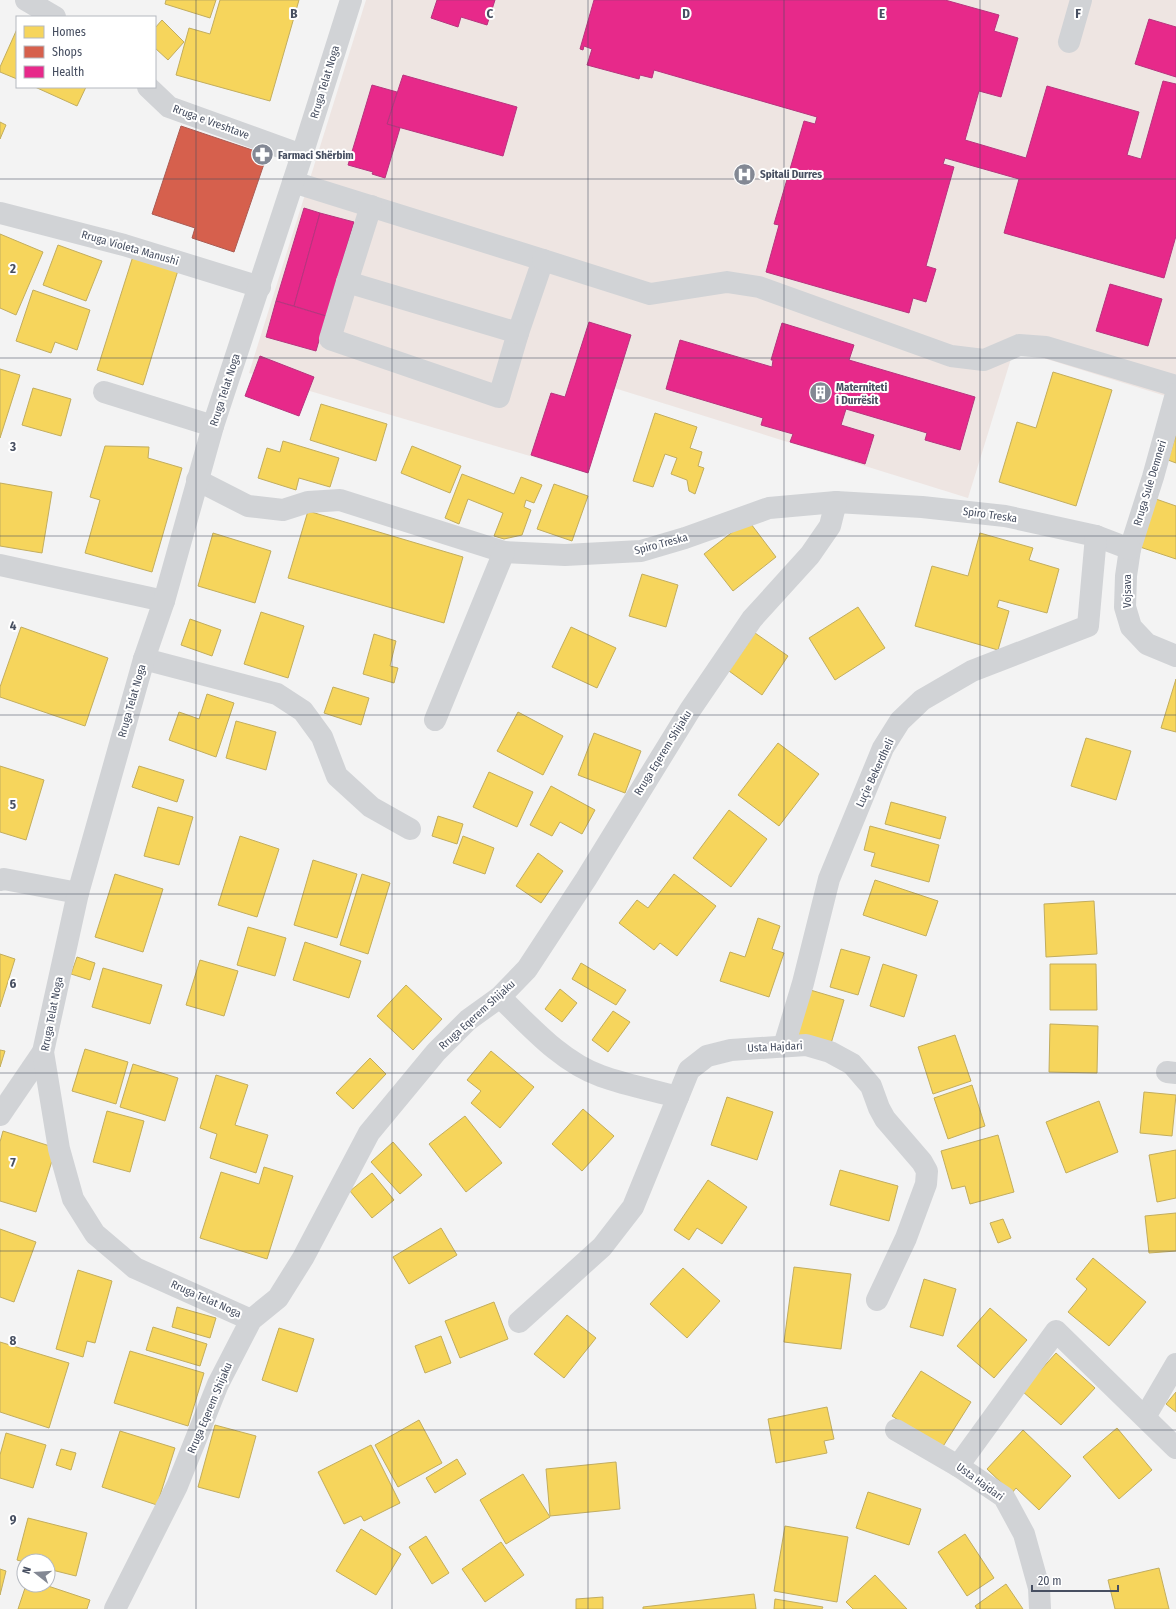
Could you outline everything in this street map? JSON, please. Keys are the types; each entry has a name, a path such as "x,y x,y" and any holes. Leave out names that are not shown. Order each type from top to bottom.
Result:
{"street":[{"path":"26,0 53,16"},
{"name":"Rruga Telat Noga","path":"252,1320 134,1268 95,1234 73,1199 59,1149 43,1052 78,893 144,659 164,601 213,426 260,287 351,0"},
{"path":"1069,42 1081,0"},
{"name":"Rruga e Vreshtave","path":"149,88 169,107 302,155"},
{"path":"293,182 650,294 727,282 759,287 951,356 984,360 1019,345 1046,347 1176,386"},
{"path":"371,206 330,339 499,397 518,333 543,260"},
{"name":"Rruga Violeta Manushi","path":"0,213 124,245 260,287"},
{"path":"347,282 518,333"},
{"path":"104,392 213,426"},
{"name":"Rruga Sule Demneri","path":"1130,549 1153,477 1176,394"},
{"name":"Spiro Treska","path":"197,480 248,506 283,510 308,502 340,500 504,552 565,555 641,551 685,538 770,508 836,502 922,507 1005,516 1096,536 1130,549"},
{"name":"Rruga Eqerem Shijaku","path":"115,1609 177,1486 218,1384 252,1320 278,1298 295,1271 369,1133 436,1052 468,1020 500,997 527,969 586,879 690,710 752,620 810,555 830,526 836,502"},
{"name":"Luçie Bekerdheli","path":"784,1046 803,983 828,879 883,748 900,721 922,700 972,671 1088,626 1096,536"},
{"name":"Vojsava","path":"1130,549 1126,576 1125,607 1131,627 1147,644 1176,656"},
{"path":"435,720 504,552"},
{"path":"0,565 164,601"},
{"path":"144,659 276,694 303,711 322,737 338,776 370,807 410,829"},
{"path":"0,880 4,879 78,893"},
{"path":"500,997 550,1046 572,1062 600,1076 678,1097"},
{"name":"Usta Hajdari","path":"519,1322 602,1247 633,1207 689,1070 707,1056 731,1050 784,1046 806,1045 830,1052 852,1064 871,1086 879,1108 886,1119 922,1162 927,1171 926,1184 906,1238 876,1300"},
{"path":"0,1115 43,1052"},
{"path":"958,1466 1056,1331 1145,1416 1176,1448"},
{"path":"1145,1416 1176,1364"},
{"name":"Usta Hajdari","path":"896,1430 958,1466 1004,1497 1024,1534 1039,1588 1040,1609"}],"shaded area":[{"name":"Spitali Durres","path":"366,0 1176,0 1176,380 1172,398 1014,349 968,498 611,387 584,472 249,373"}],"building: Homes":[{"path":"166,0 216,0 210,18 165,4"},
{"path":"220,0 299,0 270,101 176,75 189,28 210,34"},
{"path":"162,20 184,42 168,60 156,49 156,27"},
{"path":"16,31 16,79 0,72 0,67"},
{"path":"37,88 86,88 77,106"},
{"path":"0,122 6,125 0,139"},
{"path":"0,234 43,252 16,315 0,308"},
{"path":"58,245 102,261 86,301 43,285"},
{"path":"134,253 179,267 143,385 97,370"},
{"path":"33,290 90,310 77,350 55,342 51,353 16,341"},
{"path":"0,369 20,375 0,438"},
{"path":"1053,372 1112,390 1076,506 999,482 1017,422 1036,428"},
{"path":"33,388 71,399 61,436 22,425"},
{"path":"321,404 387,424 376,461 310,440"},
{"path":"655,413 697,427 690,448 702,452 698,466 704,468 695,494 689,491 687,480 671,474 677,458 665,454 653,487 633,481"},
{"path":"1176,435 1176,463 1168,460"},
{"path":"283,441 339,458 330,487 299,478 296,490 258,478 267,448 280,452"},
{"path":"105,446 149,447 148,458 182,468 152,572 85,553 100,500 90,497"},
{"path":"412,446 461,466 450,493 401,473"},
{"path":"462,474 514,494 521,477 542,485 534,503 526,500 524,507 531,510 522,535 504,539 494,536 503,513 468,499 459,524 445,518"},
{"path":"0,483 52,492 42,553 0,546"},
{"path":"554,484 588,496 572,541 537,529"},
{"path":"1153,498 1176,506 1176,559 1137,546"},
{"path":"308,511 463,557 444,623 288,578"},
{"path":"748,520 776,557 733,591 704,554"},
{"path":"213,533 271,551 255,603 198,586"},
{"path":"980,533 1033,548 1029,560 1059,569 1047,613 999,600 997,607 1009,611 998,650 915,626 932,566 968,576"},
{"path":"642,574 678,585 666,627 629,616"},
{"path":"858,607 885,648 835,680 809,638"},
{"path":"261,612 304,626 288,678 244,664"},
{"path":"190,619 221,630 212,656 181,645"},
{"path":"21,627 108,658 85,726 0,697 0,687"},
{"path":"571,627 616,648 597,688 552,667"},
{"path":"755,633 788,656 762,695 729,671"},
{"path":"374,634 396,641 390,666 398,668 394,683 363,674"},
{"path":"1176,679 1176,732 1161,728"},
{"path":"333,687 369,698 361,725 324,713"},
{"path":"207,694 234,703 216,757 169,740 179,712 199,719"},
{"path":"518,712 563,736 543,775 497,751"},
{"path":"236,721 276,732 266,770 226,758"},
{"path":"594,733 641,751 625,793 578,775"},
{"path":"1086,738 1131,751 1116,800 1071,786"},
{"path":"778,743 819,774 779,826 738,795"},
{"path":"0,766 44,780 26,840 0,832"},
{"path":"139,766 184,780 177,802 132,787"},
{"path":"489,772 533,792 517,827 473,807"},
{"path":"551,786 595,810 582,834 560,822 552,836 530,825"},
{"path":"891,802 946,817 940,839 885,824"},
{"path":"158,807 193,817 179,865 144,856"},
{"path":"729,810 767,839 731,887 693,858"},
{"path":"438,816 463,824 457,844 432,836"},
{"path":"870,826 939,845 929,882 871,866 875,853 864,850"},
{"path":"240,836 279,849 257,917 218,905"},
{"path":"463,836 494,848 485,874 453,863"},
{"path":"538,853 563,871 541,903 516,886"},
{"path":"313,860 357,874 337,938 294,925"},
{"path":"115,874 163,889 143,952 95,937"},
{"path":"362,874 390,883 368,954 340,945"},
{"path":"674,874 716,906 677,956 660,943 654,950 619,923 637,900 648,908"},
{"path":"875,880 938,901 926,936 863,915"},
{"path":"1094,901 1097,954 1046,957 1044,904"},
{"path":"758,918 780,926 772,949 784,953 769,997 720,981 730,952 745,957"},
{"path":"248,927 286,938 275,976 237,965"},
{"path":"305,942 361,961 349,998 293,980"},
{"path":"841,949 870,957 858,995 830,987"},
{"path":"0,954 15,959 0,1007"},
{"path":"77,957 95,963 90,980 71,974"},
{"path":"200,960 238,971 224,1016 186,1005"},
{"path":"581,963 626,990 616,1005 572,979"},
{"path":"883,964 917,975 904,1017 870,1006"},
{"path":"1050,964 1096,964 1097,1010 1050,1010"},
{"path":"103,968 162,985 150,1024 92,1007"},
{"path":"406,985 442,1019 413,1050 377,1016"},
{"path":"560,989 577,1003 562,1022 545,1009"},
{"path":"807,989 844,1000 830,1047 793,1036"},
{"path":"613,1011 630,1022 608,1052 592,1040"},
{"path":"1050,1024 1098,1026 1097,1073 1049,1072"},
{"path":"955,1035 971,1081 933,1094 918,1047"},
{"path":"85,1049 128,1062 116,1104 72,1091"},
{"path":"0,1050 5,1051 0,1067"},
{"path":"491,1051 534,1087 500,1128 471,1103 481,1091 467,1080"},
{"path":"370,1058 386,1074 353,1109 336,1093"},
{"path":"133,1064 178,1078 165,1121 120,1107"},
{"path":"216,1075 248,1085 235,1125 268,1135 256,1173 210,1158 217,1134 200,1128"},
{"path":"972,1085 985,1126 948,1139 934,1098"},
{"path":"1144,1092 1176,1095 1172,1136 1140,1133"},
{"path":"727,1097 773,1112 757,1160 711,1145"},
{"path":"1099,1101 1118,1152 1066,1173 1046,1122"},
{"path":"583,1109 614,1136 582,1171 552,1144"},
{"path":"107,1111 144,1121 130,1172 93,1162"},
{"path":"465,1116 502,1163 466,1192 429,1144"},
{"path":"3,1131 56,1148 36,1212 0,1201 0,1142"},
{"path":"998,1135 1014,1192 970,1204 965,1186 952,1189 941,1151"},
{"path":"393,1142 422,1175 400,1194 371,1162"},
{"path":"1176,1150 1176,1198 1157,1202 1149,1155"},
{"path":"264,1167 293,1176 267,1259 200,1238 221,1172 259,1184"},
{"path":"840,1170 898,1186 889,1221 830,1205"},
{"path":"372,1173 394,1200 372,1218 350,1191"},
{"path":"708,1180 747,1207 722,1244 697,1228 689,1240 674,1230"},
{"path":"1176,1213 1176,1251 1149,1253 1145,1216"},
{"path":"1003,1219 1011,1238 998,1243 990,1223"},
{"path":"441,1228 457,1255 409,1284 393,1257"},
{"path":"0,1229 36,1242 14,1302 0,1297"},
{"path":"1093,1258 1146,1302 1109,1346 1068,1312 1087,1289 1076,1279"},
{"path":"794,1267 851,1274 841,1349 784,1342"},
{"path":"683,1268 720,1301 687,1338 650,1304"},
{"path":"78,1270 112,1281 95,1343 87,1341 83,1357 56,1349"},
{"path":"924,1279 956,1289 943,1336 910,1327"},
{"path":"494,1302 508,1339 460,1358 445,1321"},
{"path":"177,1307 216,1318 210,1338 172,1327"},
{"path":"990,1308 1027,1340 994,1378 957,1346"},
{"path":"567,1315 596,1338 564,1378 534,1354"},
{"path":"153,1327 207,1344 200,1366 146,1350"},
{"path":"279,1328 314,1339 297,1392 262,1380"},
{"path":"441,1336 451,1363 425,1373 415,1346"},
{"path":"0,1342 69,1363 49,1428 0,1412"},
{"path":"130,1351 204,1373 188,1426 114,1403"},
{"path":"1056,1353 1095,1388 1061,1425 1022,1391"},
{"path":"921,1371 971,1402 942,1448 892,1416"},
{"path":"1176,1392 1176,1412 1166,1404"},
{"path":"827,1407 834,1439 824,1441 827,1453 776,1463 768,1419"},
{"path":"419,1420 442,1463 398,1487 375,1445"},
{"path":"215,1425 256,1436 239,1498 198,1487"},
{"path":"1117,1428 1152,1470 1119,1499 1083,1457"},
{"path":"1023,1430 1071,1476 1039,1510 1016,1488 1012,1493 987,1469"},
{"path":"120,1431 175,1448 157,1505 102,1487"},
{"path":"6,1433 46,1445 33,1488 0,1478 0,1455"},
{"path":"371,1445 400,1503 364,1521 361,1516 344,1524 318,1472"},
{"path":"61,1449 76,1453 71,1470 56,1465"},
{"path":"457,1459 466,1474 435,1493 426,1478"},
{"path":"616,1462 620,1509 550,1516 546,1469"},
{"path":"523,1474 550,1517 506,1544 480,1500"},
{"path":"868,1492 921,1509 909,1545 856,1528"},
{"path":"28,1518 87,1533 76,1576 56,1571 56,1553 19,1553"},
{"path":"785,1526 848,1537 837,1602 774,1591"},
{"path":"361,1529 401,1554 376,1595 336,1571"},
{"path":"965,1534 994,1578 967,1596 938,1552"},
{"path":"426,1536 449,1573 432,1584 409,1547"},
{"path":"501,1542 524,1575 485,1602 462,1569"},
{"path":"1159,1568 1169,1609 1115,1609 1108,1580"},
{"path":"0,1569 6,1571 0,1595"},
{"path":"875,1575 907,1609 853,1609 846,1602"},
{"path":"1006,1584 1023,1609 977,1609 975,1606"},
{"path":"56,1589 90,1600 87,1609 18,1609 23,1593 56,1593"},
{"path":"754,1594 756,1609 643,1609 643,1607"},
{"path":"603,1597 603,1609 576,1609 576,1599"},
{"path":"775,1599 823,1607 822,1609 774,1609"}],"building: Shops":[{"path":"181,126 267,155 234,252 192,238 195,228 152,214"}],"building: Health":[{"path":"437,0 495,0 487,25 461,17 458,27 431,18"},
{"name":"Spitali Durres","path":"594,0 945,0 999,15 994,31 1018,38 1001,97 979,91 965,140 1026,158 1047,86 1139,112 1127,155 1141,159 1163,81 1176,84 1176,236 1164,278 1004,233 1019,179 945,158 943,164 954,167 926,266 936,269 926,302 913,298 909,313 766,272 779,225 774,224 804,121 815,124 817,117 654,70 652,78 640,75 639,79 587,65 592,49 584,46 583,50 580,49"},
{"path":"1149,19 1176,27 1176,77 1135,64"},
{"path":"403,75 517,107 503,156 387,124"},
{"path":"372,85 397,92 387,124 400,128 385,178 372,174 373,172 348,165"},
{"path":"304,208 320,213 294,306 276,301"},
{"path":"320,213 354,222 326,316 294,306"},
{"path":"1110,284 1162,299 1148,346 1096,331"},
{"path":"276,301 326,316 316,351 266,337"},
{"path":"589,322 631,335 588,473 531,455 551,393 565,397"},
{"name":"Materniteti i Durrësit","path":"782,323 854,345 849,360 975,397 960,450 925,440 927,433 846,409 841,425 874,435 865,464 790,442 793,434 761,425 763,418 666,389 680,340 772,367 773,360 771,360"},
{"path":"260,356 314,377 299,416 245,396"}],"place":[{"name":"Farmaci Shërbim","path":"263,155"},
{"name":"Spitali Durres","path":"744,174"},
{"name":"Materniteti i Durrësit","path":"820,393"}]}
